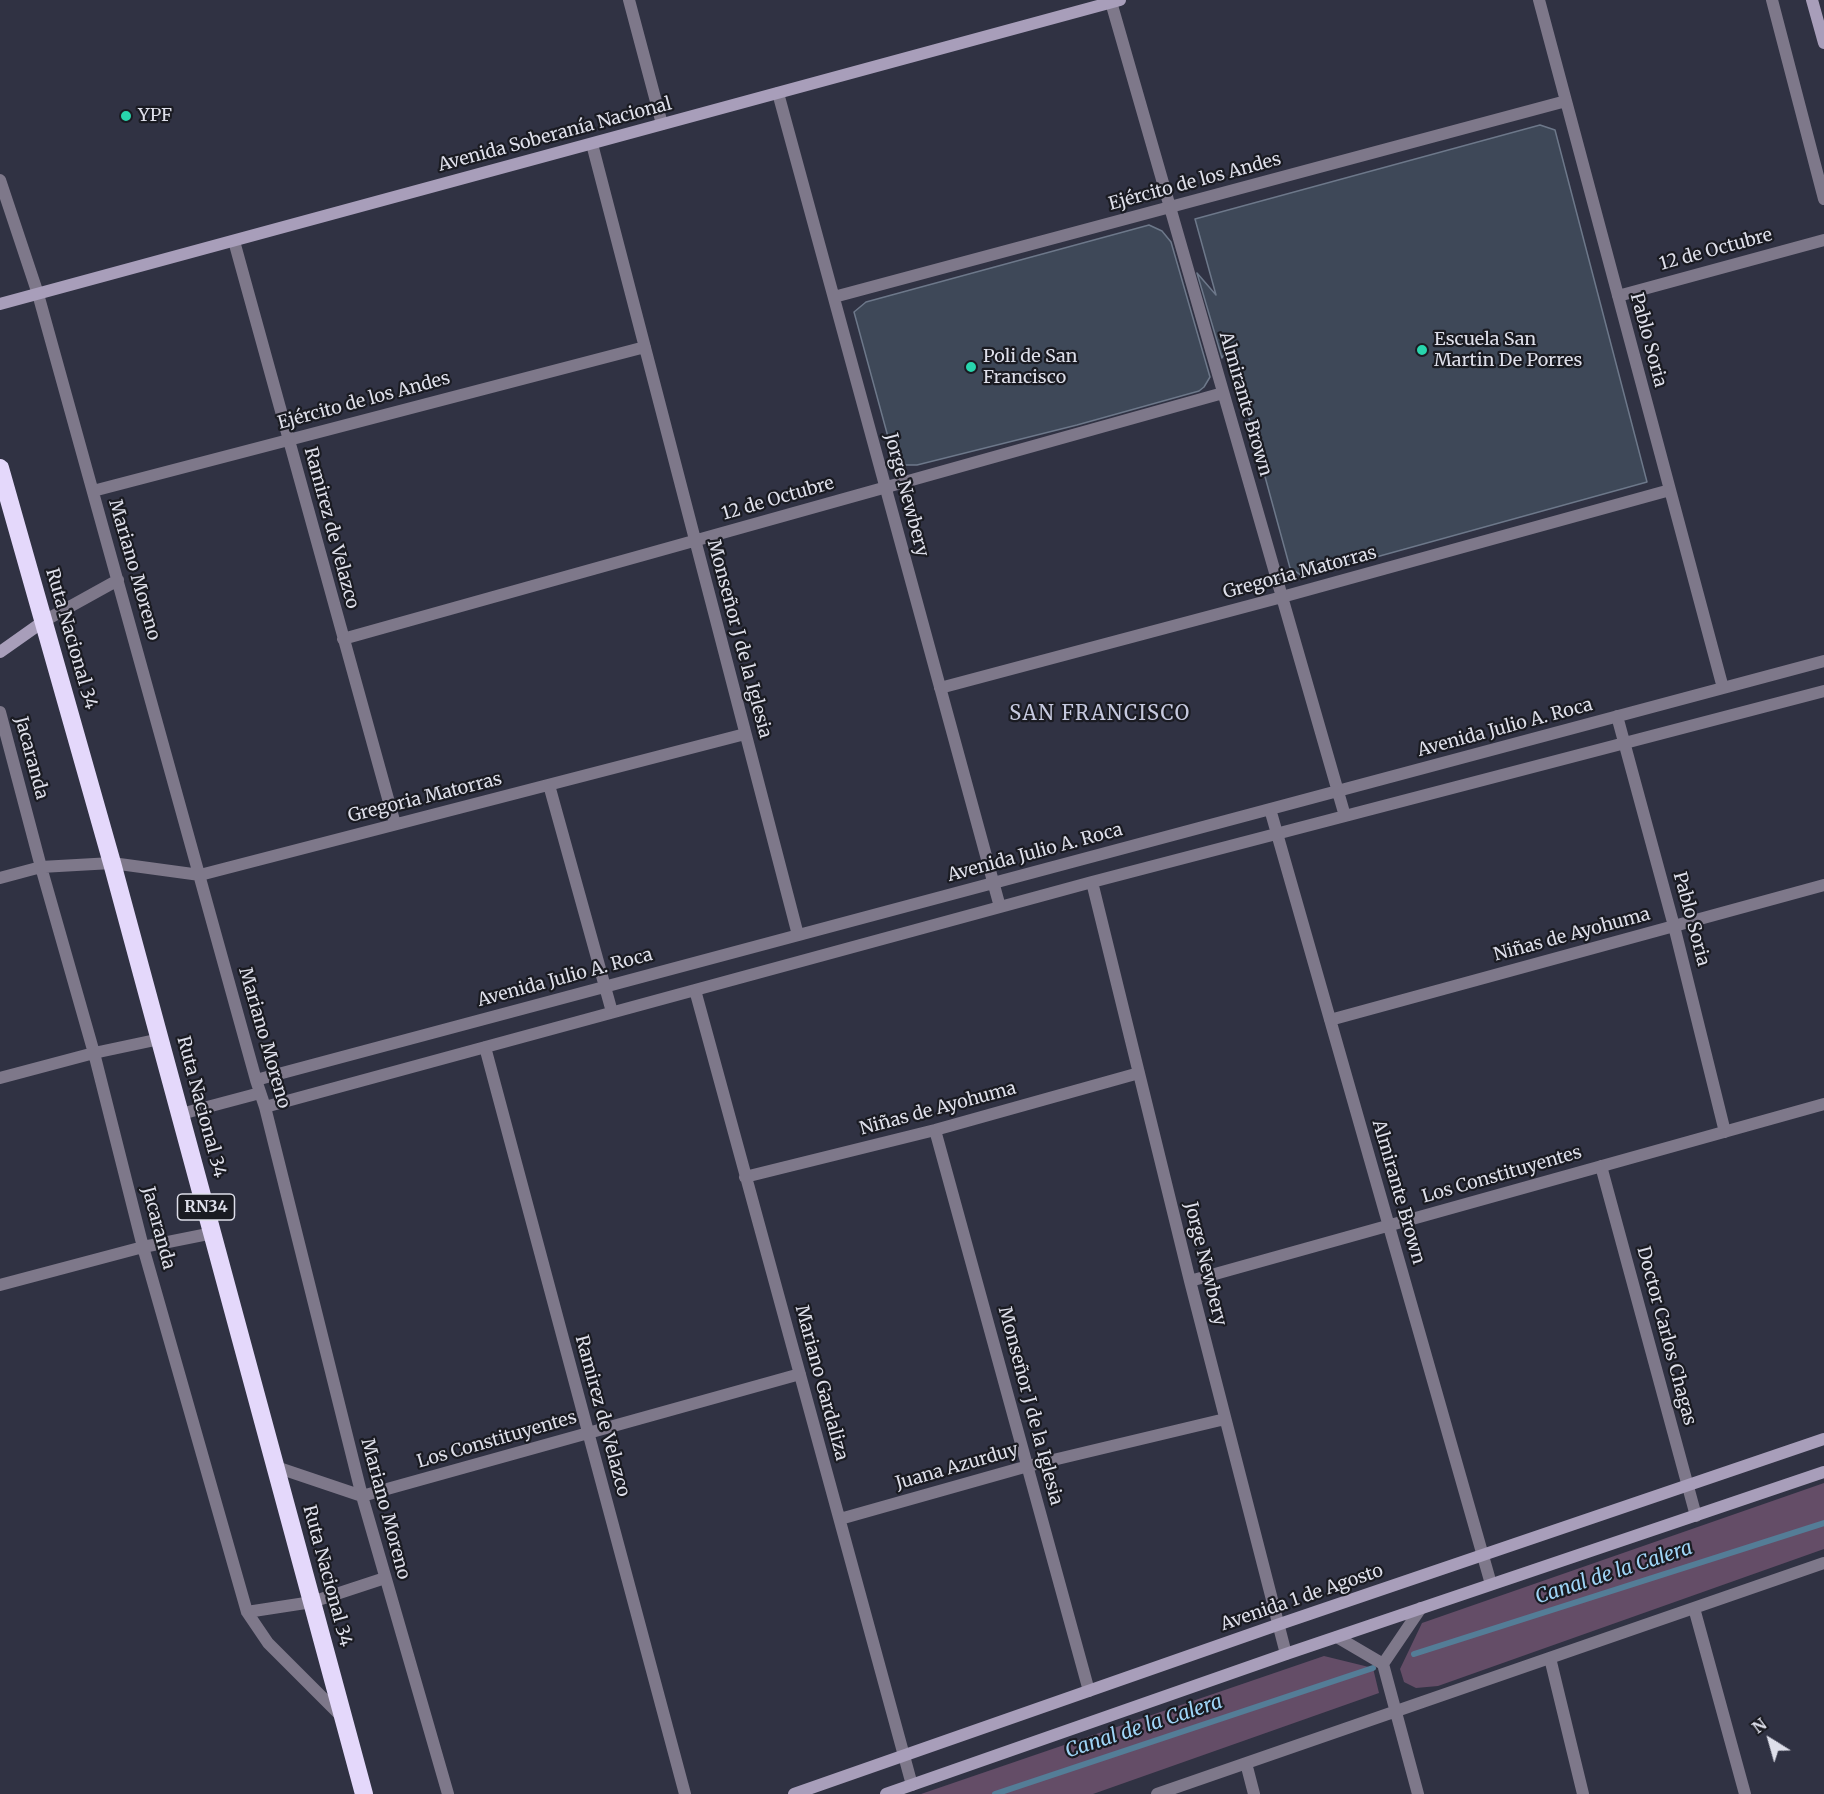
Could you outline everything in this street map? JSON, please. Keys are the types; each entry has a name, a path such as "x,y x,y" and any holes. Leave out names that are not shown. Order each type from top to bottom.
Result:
{"highway":[{"name":"Ruta Nacional 34","path":"0,468 181,1114 364,1794"}],"street":[{"path":"629,0 662,124"},
{"name":"Pablo Soria","path":"1539,0 1723,688"},
{"path":"1772,0 1824,198"},
{"path":"1812,0 1822,26 1824,44"},
{"name":"Avenida Soberanía Nacional","path":"0,304 1116,1"},
{"name":"Almirante Brown","path":"1116,1 1170,207 1345,816"},
{"name":"Jorge Newbery","path":"778,93 1000,907"},
{"name":"Ejército de los Andes","path":"834,297 1566,101"},
{"name":"Monseñor J de la Iglesia","path":"592,144 798,935"},
{"name":"Mariano Moreno","path":"0,180 38,294 255,1080 265,1107 362,1496 448,1794"},
{"name":"12 de Octubre","path":"1618,296 1824,240"},
{"name":"Ramirez de Velazco","path":"234,241 395,824"},
{"name":"Ejército de los Andes","path":"93,491 645,346"},
{"name":"12 de Octubre","path":"343,639 1223,393"},
{"name":"Gregoria Matorras","path":"940,688 1670,490"},
{"path":"0,652 44,621 118,580"},
{"name":"Avenida Julio A. Roca","path":"255,1080 1824,661"},
{"path":"265,1107 1092,882 1824,691"},
{"name":"Jacaranda","path":"0,712 94,1053 143,1247 248,1612 268,1643 343,1718"},
{"name":"Pablo Soria","path":"1617,716 1674,926 1725,1132"},
{"name":"Gregoria Matorras","path":"0,878 41,867 112,863 200,875 745,734"},
{"path":"549,785 612,1012"},
{"name":"Almirante Brown","path":"1270,809 1491,1584"},
{"name":"Jorge Newbery","path":"1092,882 1190,1281 1286,1654"},
{"name":"Niñas de Ayohuma","path":"1330,1020 1824,885"},
{"name":"Mariano Gardaliza","path":"695,990 912,1785"},
{"path":"0,1078 94,1053 160,1039"},
{"name":"Ramirez de Velazco","path":"485,1047 685,1794"},
{"name":"Niñas de Ayohuma","path":"745,1177 935,1130 1139,1073"},
{"path":"181,1114 260,1093"},
{"name":"Los Constituyentes","path":"1190,1281 1824,1105"},
{"name":"Monseñor J de la Iglesia","path":"935,1130 1089,1691"},
{"name":"Doctor Carlos Chagas","path":"1601,1166 1696,1516"},
{"path":"0,1286 143,1247 213,1233"},
{"name":"Los Constituyentes","path":"362,1496 800,1374"},
{"name":"Juana Azurduy","path":"840,1519 1028,1466 1225,1419"},
{"name":"Avenida 1 de Agosto","path":"794,1794 1277,1625 1824,1439"},
{"path":"276,1467 362,1496"},
{"path":"885,1794 1337,1636 1824,1472"},
{"path":"1157,1794 1824,1563"},
{"path":"248,1612 312,1602 385,1578"},
{"path":"1383,1664 1421,1608"},
{"path":"1694,1608 1745,1794"},
{"path":"1337,1636 1383,1664 1418,1794"},
{"path":"1550,1658 1583,1794"},
{"path":"1246,1763 1254,1794"}],"shaded area":[{"path":"1824,1483 1824,1549 1438,1686 1416,1688 1404,1682 1400,1669 1422,1623"},
{"path":"1324,1656 1373,1668 1379,1693 1093,1794 921,1794"}],"building":[{"name":"Escuela San Martin De Porres","path":"1540,125 1555,130 1647,482 1304,577 1290,568 1229,345 1222,358 1197,273 1216,295 1195,219"},
{"name":"Poli de San Francisco","path":"1149,225 1162,231 1171,242 1210,377 1204,387 1199,391 1077,425 917,465 904,465 894,459 854,312 866,302"}],"waterway":[{"name":"Canal de la Calera","path":"1414,1654 1824,1523"},
{"name":"Canal de la Calera","path":"995,1794 1373,1668"}],"place":[{"name":"YPF","path":"126,116"},
{"name":"Escuela San Martin De Porres","path":"1422,350"},
{"name":"Poli de San Francisco","path":"971,367"}],"district":[{"name":"SAN FRANCISCO","path":"1100,714"}]}
